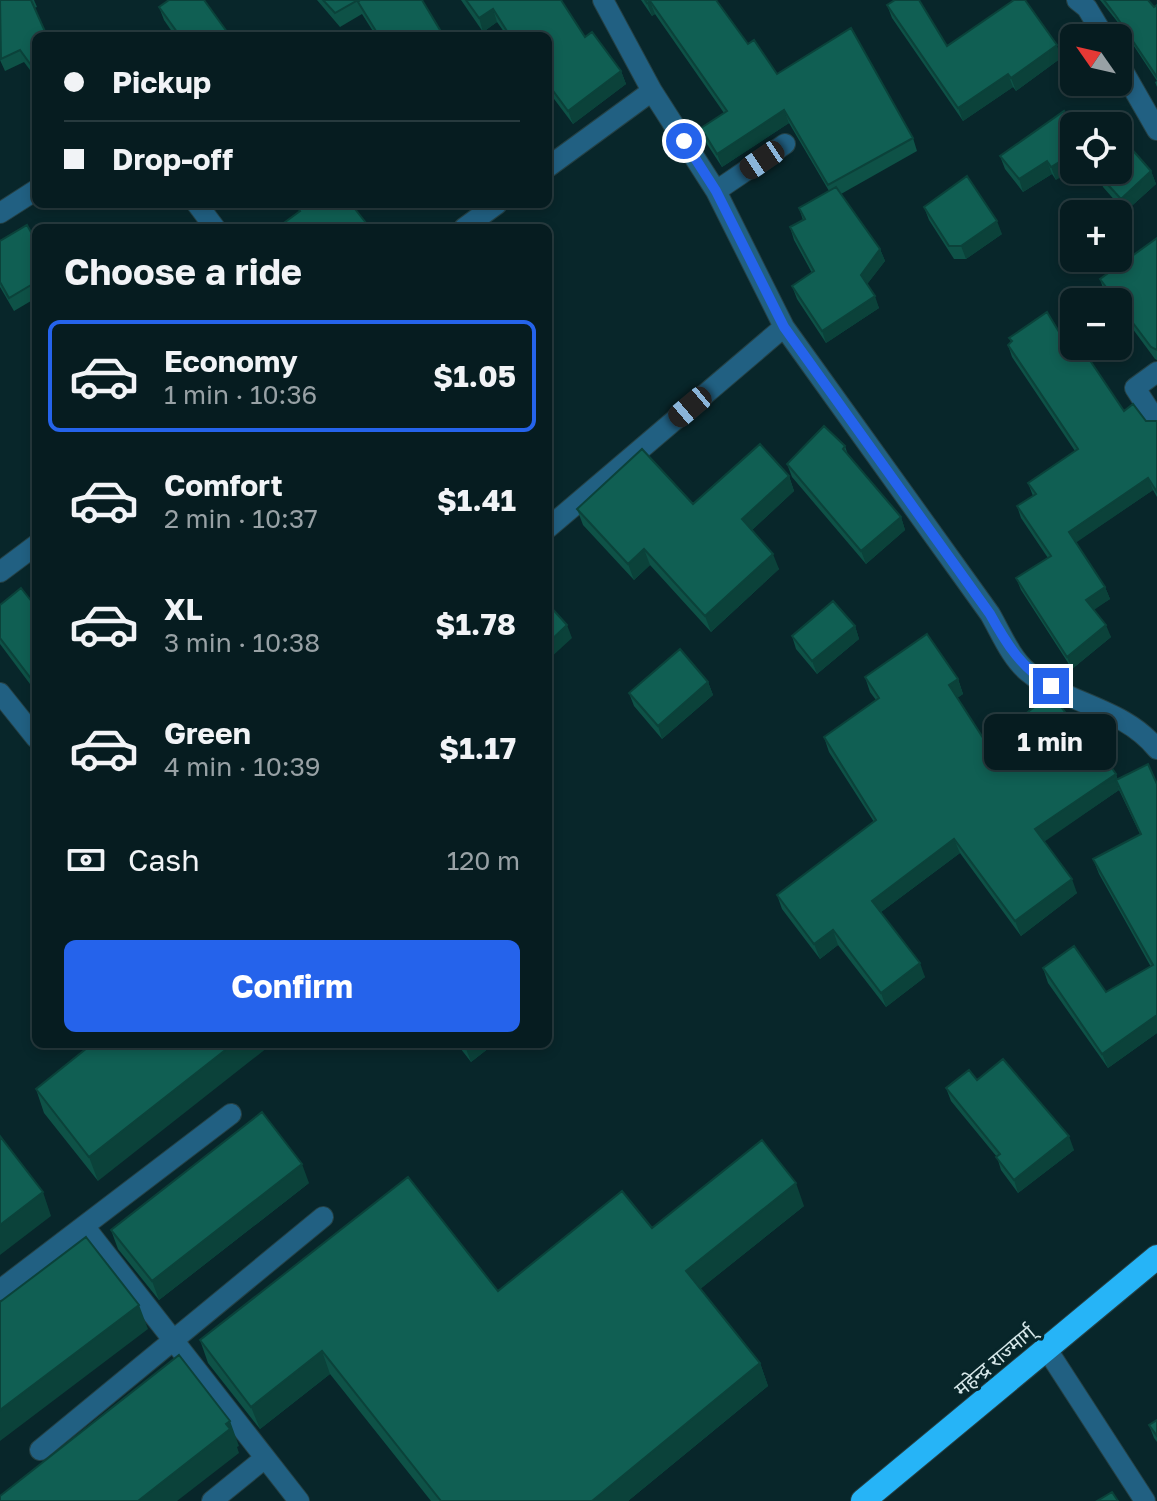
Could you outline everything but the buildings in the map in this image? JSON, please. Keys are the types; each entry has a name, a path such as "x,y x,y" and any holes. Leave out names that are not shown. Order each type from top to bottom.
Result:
{"highway":[{"name":"महेन्द्र राज्मार्ग्","path":"863,1501 1157,1257"}],"street":[{"path":"603,0 652,91 716,191 784,327 990,614 1027,671 1131,723 1157,749"},
{"path":"1087,3 1098,24"},
{"path":"1132,86 1157,130"},
{"path":"552,164 652,91"},
{"path":"716,191 785,144"},
{"path":"0,213 32,193"},
{"path":"470,224 492,208"},
{"path":"552,525 784,327"},
{"path":"1157,372 1135,388 1157,422"},
{"path":"0,572 32,548"},
{"path":"0,693 32,733"},
{"path":"0,1290 231,1114"},
{"path":"40,1450 323,1217"},
{"path":"84,1226 299,1501"},
{"path":"1046,1348 1145,1501"},
{"path":"212,1501 265,1458"}],"route":[{"path":"684,141 716,191 784,327 990,614 1010,649 1027,671 1051,686"}]}
